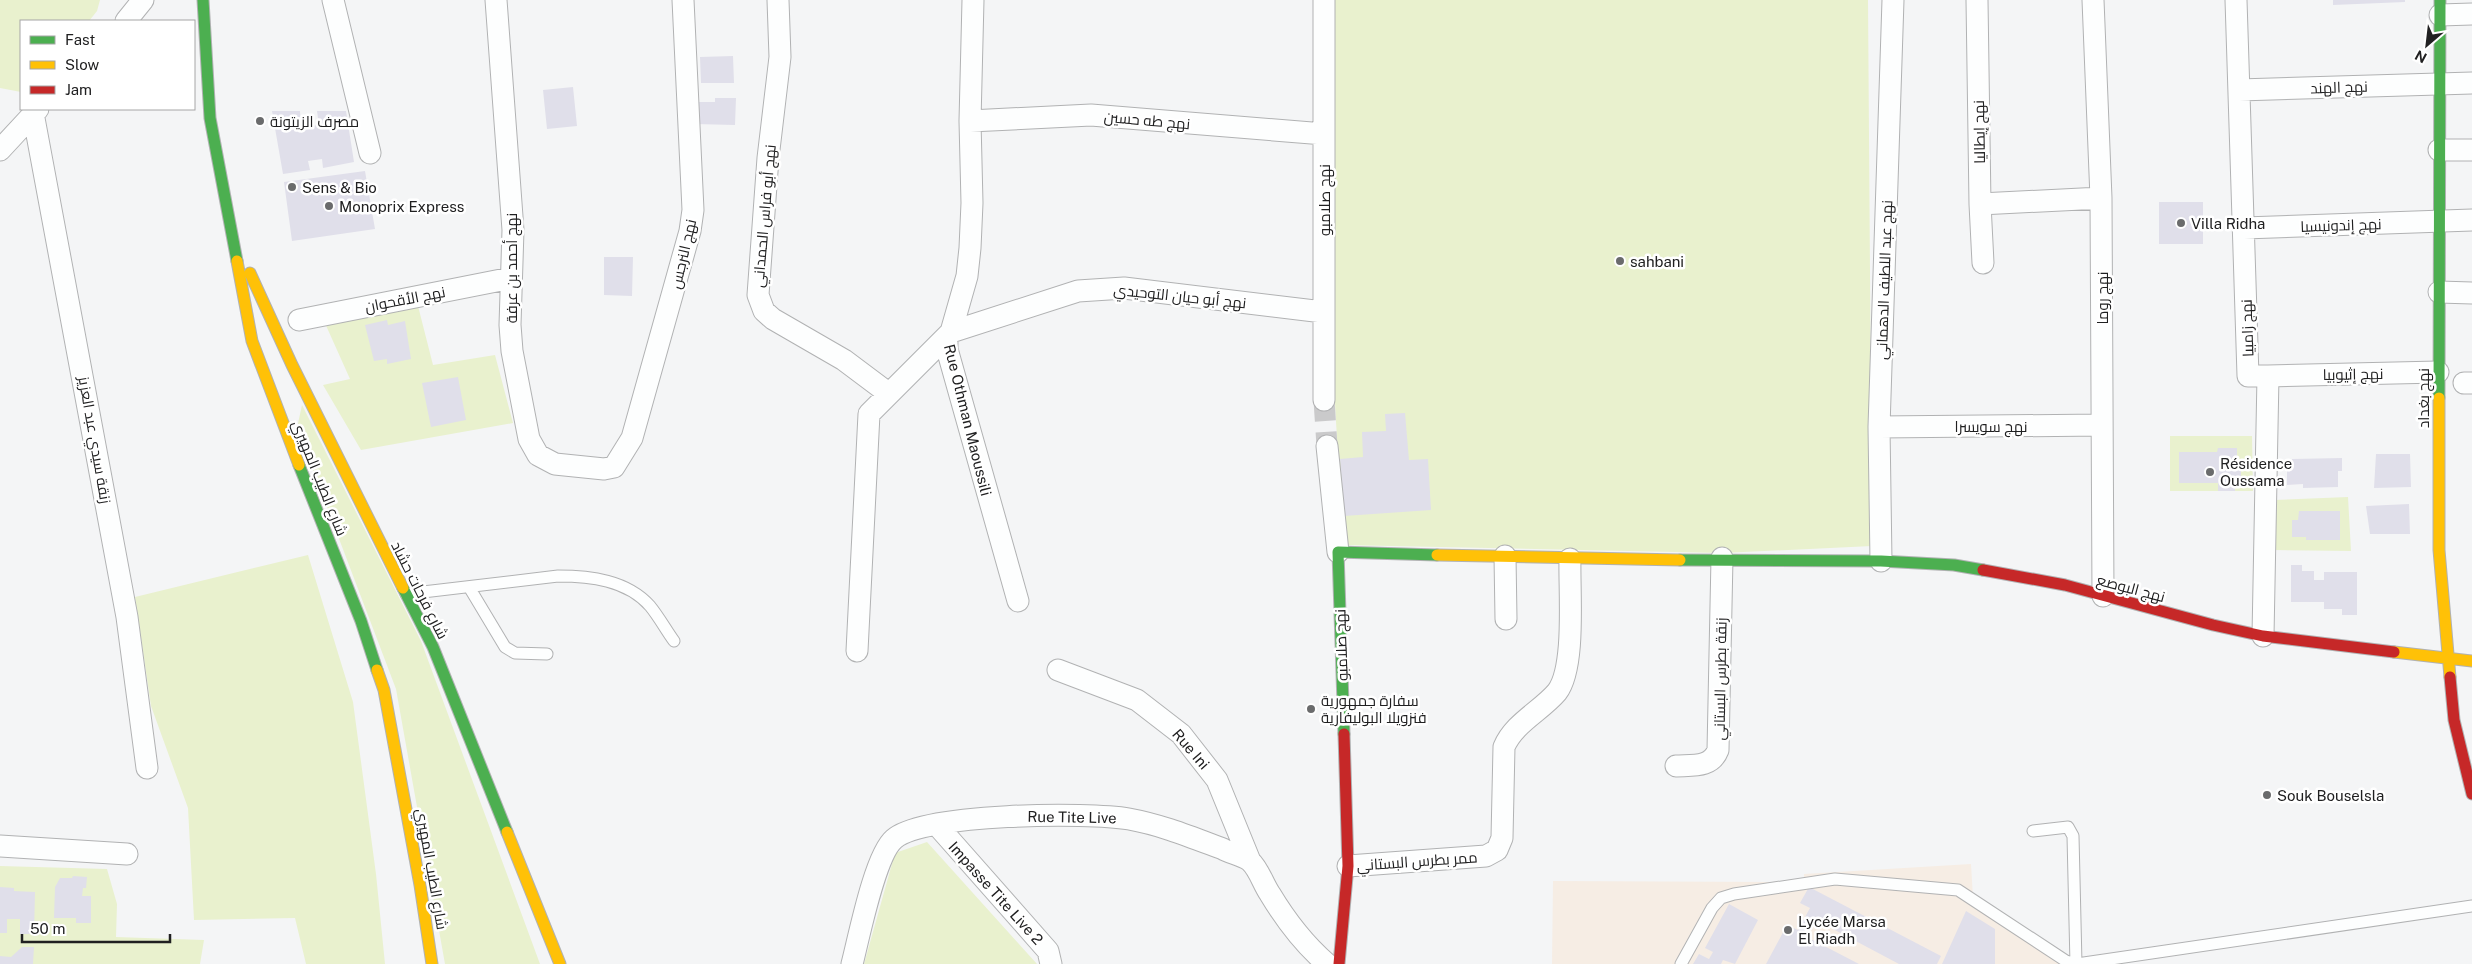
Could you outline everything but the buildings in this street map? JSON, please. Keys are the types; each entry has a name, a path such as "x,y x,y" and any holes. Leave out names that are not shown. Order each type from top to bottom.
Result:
{"street":[{"path":"127,20 143,0"},
{"name":"شارع الطيب المهيري","path":"202,0 210,118 252,341 361,622 384,690 420,885 432,964"},
{"path":"333,0 370,153"},
{"name":"نهج أحمد بن عرفة","path":"496,0 513,230 511,278 512,352 529,440 538,454 555,464 604,469 614,466"},
{"name":"نهج النرجس","path":"614,466 632,438 690,231 693,210 683,0"},
{"name":"نهج أبو فراس الحمداني","path":"778,0 780,58 767,177 758,295 760,305 773,319 844,360 888,393"},
{"name":"Rue Othman Maoussili","path":"973,0 970,121 972,202 970,248 967,276 951,332 947,338 949,358 1018,601"},
{"name":"نهج صلامبو","path":"1324,0 1324,400"},
{"name":"نهج عبد اللطيف الدهماني","path":"1881,561 1879,427 1893,0"},
{"name":"نهج إيطاليا","path":"1977,0 1980,204 1983,263"},
{"name":"نهج روما","path":"2093,0 2101,198 2103,596"},
{"name":"نهج زامبيا","path":"2236,0 2248,376 2268,376 2263,636"},
{"path":"2440,7 2472,14"},
{"name":"نهج بغداد","path":"2440,7 2439,550 2454,720 2472,794"},
{"name":"نهج الهند","path":"2239,90 2472,83"},
{"path":"0,150 36,111"},
{"name":"زنقة سيدي عبد العزيز","path":"36,111 127,617 147,768"},
{"name":"نهج طه حسين","path":"970,121 1091,115 1324,134"},
{"path":"2439,150 2472,150"},
{"path":"1980,204 2101,198"},
{"name":"نهج إندونيسيا","path":"2244,228 2472,220"},
{"name":"شارع فرحات حشاد","path":"233,238 292,365 433,648 560,964"},
{"name":"نهج الأقحوان","path":"299,320 511,278"},
{"name":"نهج أبو حيان التوحيدي","path":"857,651 868,420 872,410 888,393 951,332 1054,298 1095,289 1124,288 1324,312"},
{"path":"2439,292 2472,293"},
{"path":"290,384 292,365"},
{"name":"نهج إثيوبيا","path":"2268,376 2438,372"},
{"path":"285,430 288,402"},
{"name":"نهج سويسرا","path":"1879,427 2102,425"},
{"name":"نهج صلامبو","path":"1327,446 1338,552 1348,866 1339,964"},
{"name":"نهج البوصع","path":"1338,552 1570,559 1722,558 1881,561 1954,565 2065,585 2263,636 2472,661"},
{"path":"1505,556 1506,619"},
{"name":"زنقة بطرس البستاني","path":"1676,766 1705,764 1716,756 1718,750 1722,558"},
{"name":"ممر بطرس البستاني","path":"1348,866 1486,856 1497,850 1502,838 1504,747 1509,736 1556,693 1568,666 1570,559"},
{"name":"Rue Ini","path":"1058,670 1137,700 1181,734 1217,780 1250,861"},
{"name":"Rue Tite Live","path":"852,964 880,863 894,839 916,828 1000,817 1050,814 1127,818 1168,827 1250,861"},
{"name":"Impasse Tite Live 2","path":"936,824 1048,950 1051,964"},
{"path":"0,846 127,854"},
{"path":"1250,861 1270,895 1314,952 1327,964"}],"lane":[{"path":"406,594 558,576 583,576 608,580 630,591 650,605 674,641"},
{"path":"469,587 505,647 514,653 547,654"},
{"path":"2033,831 2068,827 2071,829 2073,836 2076,964"},
{"path":"1682,964 1712,908 1720,898 1734,894 1835,879 1958,890 2066,961 2076,964 2472,906"}],"shaded area":[{"name":"Lycée Marsa El Riadh","path":"1971,864 1973,898 2074,964 1552,964 1553,881 1771,882 1804,879 1804,874"}],"green space":[{"path":"0,0 100,0 97,11 90,20 20,20 20,92 0,88"},
{"path":"1333,0 1868,0 1872,546 1722,553 1343,545 1330,315"},
{"path":"417,302 433,365 495,355 513,423 361,450 323,385 350,379 324,321"},
{"path":"302,405 421,641 540,964 445,964 396,689 297,428"},
{"path":"2170,436 2252,436 2253,491 2170,491"},
{"path":"2348,497 2351,551 2274,550 2274,500"},
{"path":"308,555 353,702 376,874 385,964 306,964 295,918 194,920 188,808 151,706 135,597"},
{"path":"927,842 1037,964 864,964 895,853"},
{"path":"0,866 107,869 117,904 116,937 204,940 200,964 0,964"}],"tunnel":[{"path":"1324,400 1327,446"}],"traffic: fast":[{"path":"203,0 210,118 237,261"},
{"path":"2439,398 2440,0"},
{"path":"299,465 361,621 377,670"},
{"path":"1344,734 1338,552 1437,555"},
{"path":"1680,560 1881,561 1954,565 1983,570"},
{"path":"403,588 433,647 507,832"}],"traffic: slow":[{"path":"237,261 252,341 299,465"},
{"path":"250,273 292,365 403,588"},
{"path":"2439,398 2439,550 2450,677"},
{"path":"1437,555 1680,560"},
{"path":"2394,652 2472,661"},
{"path":"377,670 384,690 420,885 432,964"},
{"path":"507,832 560,964"}],"traffic: jam":[{"path":"1983,570 2065,585 2213,625 2263,636 2394,652"},
{"path":"2450,677 2454,720 2472,794"},
{"path":"1339,964 1348,866 1344,734"}],"place":[{"name":"مصرف الزيتونة","path":"260,121"},
{"name":"Sens & Bio","path":"292,187"},
{"name":"Monoprix Express","path":"329,206"},
{"name":"Villa Ridha","path":"2181,223"},
{"name":"sahbani","path":"1620,261"},
{"name":"Résidence Oussama","path":"2210,472"},
{"name":"سفارة جمهورية فنزويلا البوليفارية","path":"1311,709"},
{"name":"Souk Bouselsla","path":"2267,795"},
{"name":"Lycée Marsa El Riadh","path":"1788,930"}]}
